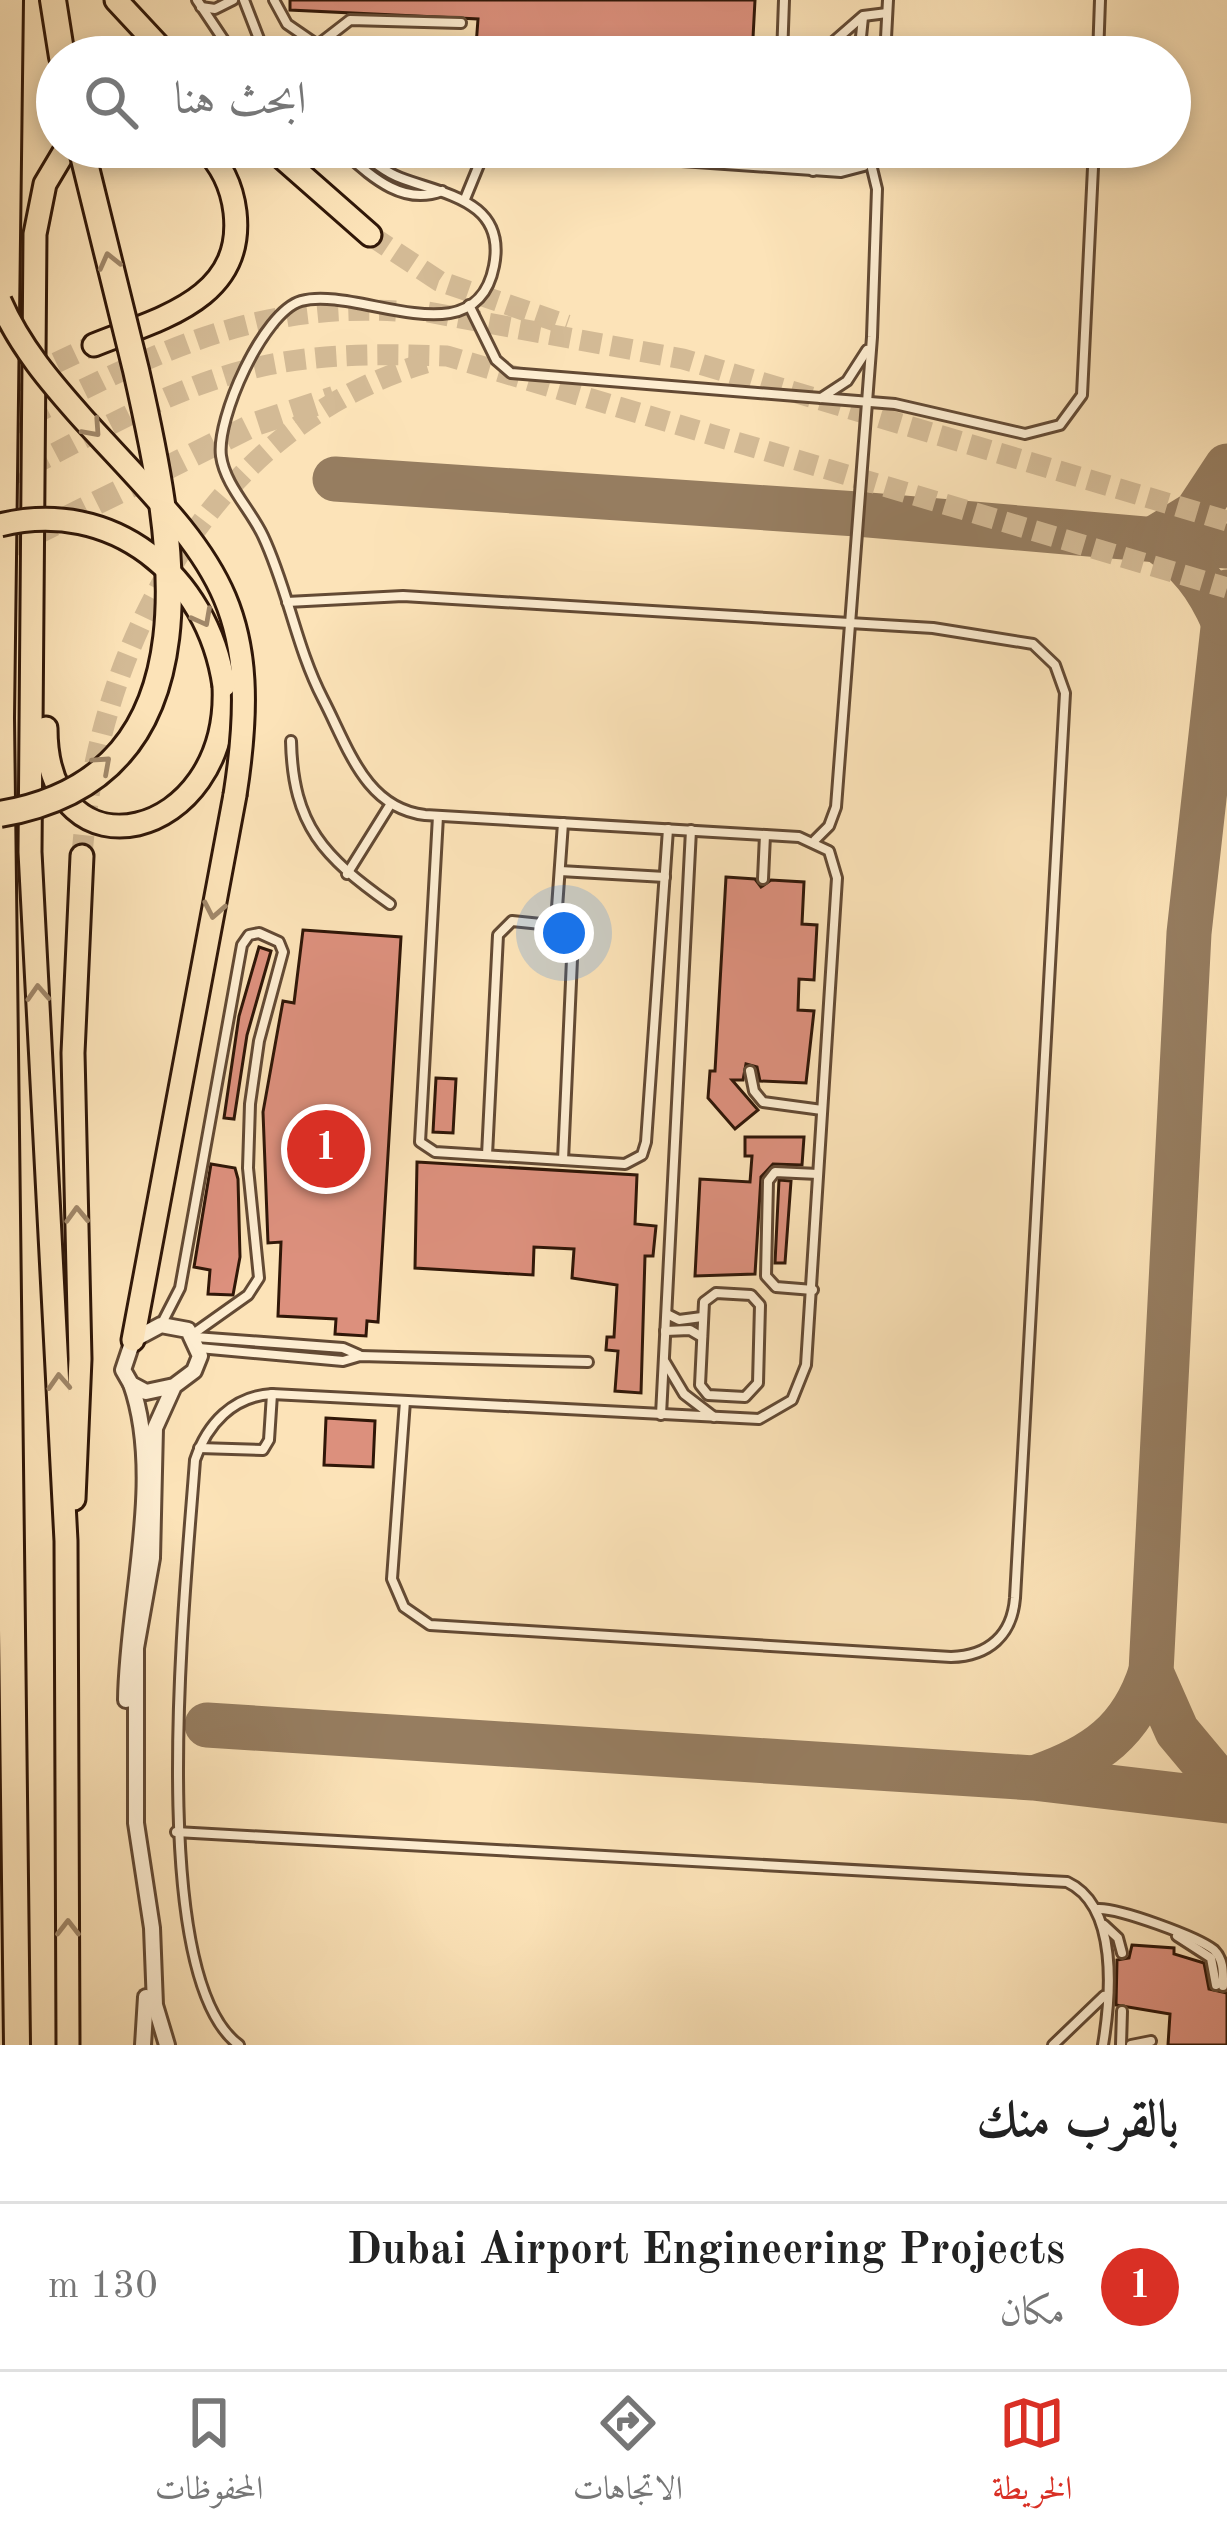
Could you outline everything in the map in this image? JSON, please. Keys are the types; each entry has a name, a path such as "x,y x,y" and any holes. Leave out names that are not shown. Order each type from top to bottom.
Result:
{"highway":[{"path":"10,0 1,718 17,2045"},
{"path":"53,0 59,36"},
{"path":"0,814 56,798 118,751 151,703 170,627 168,548 156,457 86,168"}],"main road":[{"path":"116,0 149,36"},
{"path":"55,168 45,184 35,234 30,853 66,1541 68,2045"},
{"path":"94,345 180,312 212,288 233,248 234,202 218,168"},
{"path":"294,168 370,235"},
{"path":"0,301 37,365 188,533 221,588 243,653 247,695 235,795 133,1340"},
{"path":"0,525 41,518 74,520 115,533 154,555 200,610 220,659 224,686 222,728 206,775 179,806 129,826 94,819 64,799 49,767 45,693 34,671"},
{"path":"66,1541 80,1425 73,1053 82,856"}],"street":[{"path":"131,1384 154,1393 174,1386 194,1371 196,1340 177,1325 161,1325 133,1340 123,1362 141,1419 142,1541 128,1627 126,1788 146,1963 143,2045"},
{"path":"166,2045 154,2005 152,1928 134,1788 137,1631 153,1545 152,1444 174,1386"}],"lane":[{"path":"199,3 215,9 233,0"},
{"path":"244,0 258,36"},
{"path":"274,0 282,19 307,36"},
{"path":"783,36 784,0"},
{"path":"886,36 888,0"},
{"path":"1099,36 1100,0"},
{"path":"199,3 221,36"},
{"path":"840,36 863,16 887,13"},
{"path":"862,36 863,16"},
{"path":"329,36 350,20 461,23"},
{"path":"367,168 400,192 422,197 444,191"},
{"path":"238,2045 220,2029 204,1997 176,1832 199,1448 229,1409 272,1394 759,1419 792,1400 805,1374 813,1291 837,878 834,860 815,840 438,816 390,805 364,778 314,681 264,538 228,476 221,451 264,328 285,308 313,298 431,316 469,305 489,283 495,252 486,221 465,199 400,178 386,168"},
{"path":"465,199 477,168"},
{"path":"772,168 849,172 856,168"},
{"path":"815,840 830,826 836,807 872,337 877,179 873,168"},
{"path":"469,305 496,360 512,373 867,402 933,410 1025,434 1043,433 1073,412 1084,376 1093,168"},
{"path":"819,400 858,368 872,337"},
{"path":"286,602 403,596 848,621 1019,639 1045,653 1066,693 1016,1574 1007,1629 983,1652 952,1657 430,1624 404,1607 392,1579 405,1401"},
{"path":"291,741 292,771 309,828 347,874 390,904"},
{"path":"347,874 390,805"},
{"path":"438,816 420,1142 435,1153 625,1164 645,1149 668,829"},
{"path":"556,922 563,824"},
{"path":"661,1414 691,830"},
{"path":"763,879 765,835"},
{"path":"560,871 665,877"},
{"path":"487,1155 498,934 512,921 556,922 570,927 574,937 563,1160"},
{"path":"161,1325 180,1288 242,946 249,935 259,933 279,942 283,952 259,1041 250,1104 248,1168 259,1278 248,1295 196,1340"},
{"path":"750,1071 754,1091 769,1105 822,1110"},
{"path":"813,1291 776,1287 766,1276 768,1181 775,1172 818,1174"},
{"path":"712,1294 746,1294 758,1300 758,1383 753,1394 712,1396 701,1389 702,1337 704,1302 712,1294"},
{"path":"666,1313 691,1322 703,1316"},
{"path":"665,1331 690,1330 702,1337"},
{"path":"196,1340 334,1361 360,1356 588,1362"},
{"path":"664,1360 684,1394 715,1418"},
{"path":"199,1448 263,1450 269,1440 272,1394"},
{"path":"176,1832 1053,1880 1080,1888 1098,1909 1103,1924 1103,2045"},
{"path":"1098,1909 1117,1910 1216,1952 1219,1985"},
{"path":"1103,1924 1118,1938 1122,1953"},
{"path":"1053,2045 1105,1995"},
{"path":"1121,2045 1122,2011"},
{"path":"1131,2045 1151,2041"}],"building":[{"path":"290,0 755,0 753,36 477,36 478,19 290,10"},
{"path":"726,877 755,879 761,887 771,880 804,882 802,924 817,925 814,980 799,979 798,1010 814,1011 806,1083 760,1081 757,1067 746,1064 743,1080 732,1080 758,1110 735,1129 708,1098 710,1071 715,1071"},
{"path":"303,930 401,937 378,1322 367,1321 366,1336 335,1334 336,1319 278,1316 281,1242 268,1243 263,1112 283,1001 294,1003"},
{"path":"259,947 271,951 247,1035 234,1119 224,1118 239,1016"},
{"path":"436,1078 456,1079 453,1133 433,1132"},
{"path":"745,1137 804,1137 802,1165 773,1164 761,1177 755,1274 695,1276 700,1179 750,1182 752,1156 745,1156"},
{"path":"417,1162 637,1175 635,1224 656,1226 653,1256 645,1256 641,1393 615,1391 618,1351 606,1350 607,1337 614,1337 617,1285 572,1278 574,1249 534,1247 533,1275 415,1268"},
{"path":"211,1164 235,1168 238,1179 240,1257 233,1295 208,1294 210,1270 194,1267"},
{"path":"779,1180 791,1181 785,1263 775,1263"},
{"path":"326,1418 375,1421 373,1467 324,1465"},
{"path":"1132,1945 1174,1948 1174,1954 1204,1963 1209,1989 1227,1993 1227,2045 1168,2045 1170,2014 1116,2005 1117,1960 1129,1958"}],"taxiway":[{"path":"1224,623 1196,575 1155,538 1196,513 1227,466"},
{"path":"335,479 857,514 1227,546"},
{"path":"1227,592 1189,933 1151,1672 1177,1731 1227,1791"},
{"path":"1037,1777 1077,1760 1109,1739 1133,1710 1151,1671"},
{"path":"207,1725 1033,1778 1227,1801"}],"tunnel":[{"path":"370,235 439,281 567,325"},
{"path":"0,431 143,361 237,327 339,311 396,311"},
{"path":"428,312 683,359 1227,521"},
{"path":"0,389 94,345"},
{"path":"0,481 161,400 228,375 332,357 447,356 1227,588"},
{"path":"82,856 92,777 112,699 141,624 179,554 227,491 284,437 350,394 426,363"},
{"path":"0,551 255,424 334,398"}],"place":[{"name":"Dubai Airport Engineering Projects","path":"326,1149"}]}
